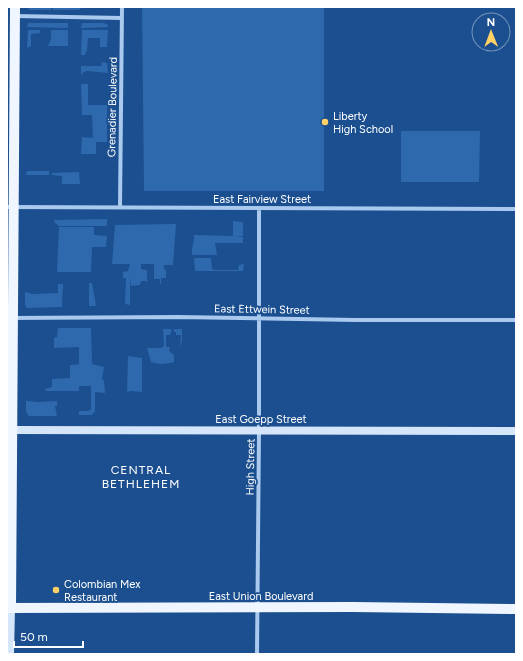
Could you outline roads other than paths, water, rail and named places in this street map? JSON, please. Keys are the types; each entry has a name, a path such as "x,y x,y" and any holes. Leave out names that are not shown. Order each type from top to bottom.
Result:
{"main road":[{"path":"9,608 11,207 15,12"},
{"name":"East Union Boulevard","path":"9,608 516,609"}],"street":[{"name":"Grenadier Boulevard","path":"120,207 122,7"},
{"path":"15,12 122,18"},
{"name":"East Fairview Street","path":"11,207 516,209"},
{"name":"High Street","path":"257,654 260,318 259,208"},
{"name":"East Ettwein Street","path":"10,318 178,317 356,320 516,320"},
{"name":"East Goepp Street","path":"10,430 516,431"},
{"path":"9,608 10,654"}],"place":[{"name":"Liberty High School","path":"325,122"},
{"name":"Colombian Mex Restaurant","path":"56,590"}],"district":[{"name":"CENTRAL BETHLEHEM","path":"141,477"}]}
